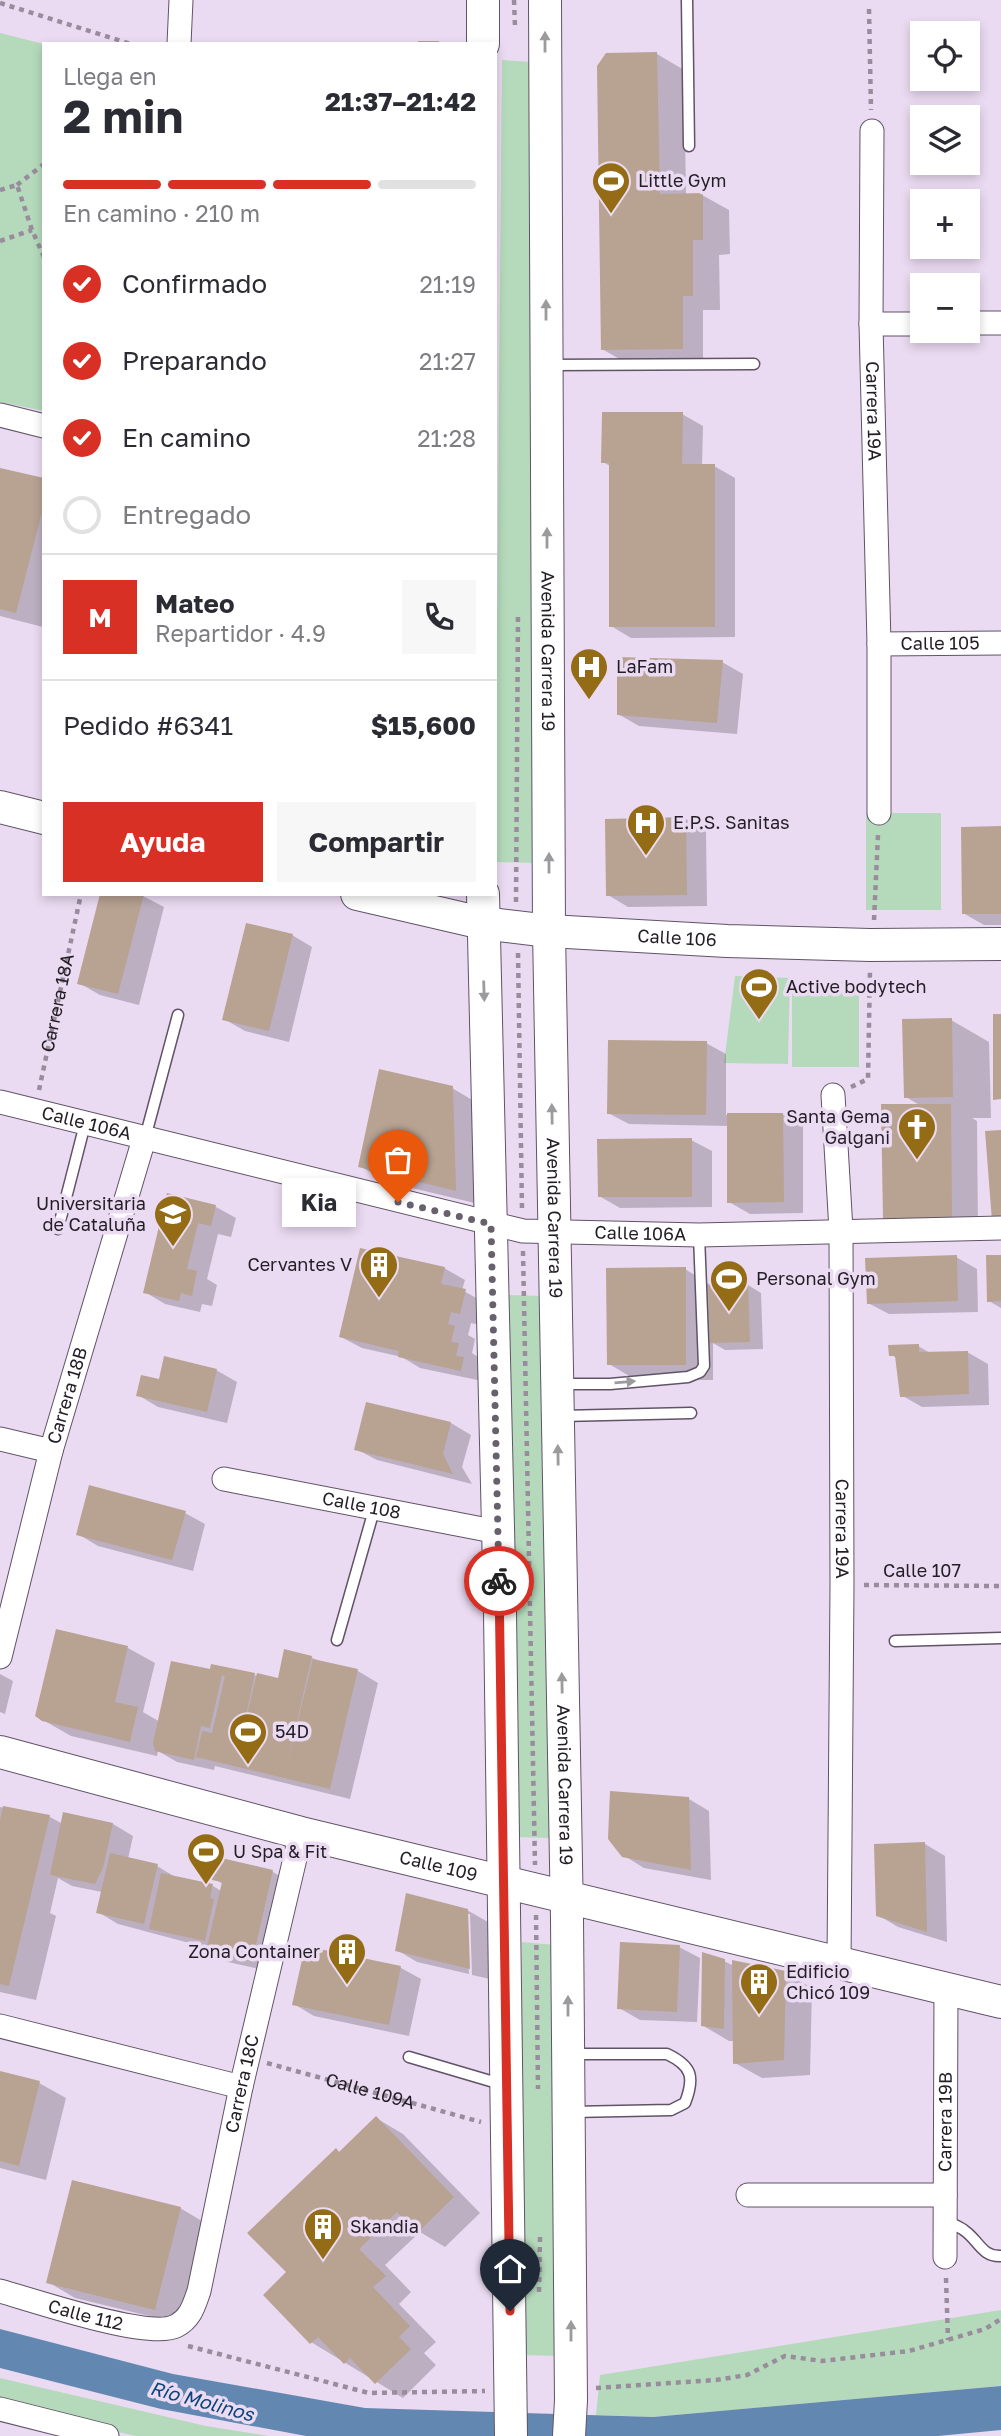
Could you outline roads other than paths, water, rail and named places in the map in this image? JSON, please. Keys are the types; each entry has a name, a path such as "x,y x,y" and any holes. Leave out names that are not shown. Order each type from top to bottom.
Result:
{"main road":[{"path":"483,0 483,42"},
{"name":"Avenida Carrera 19","path":"545,0 549,931 569,2112 569,2436"},
{"path":"0,807 42,818"},
{"name":"Calle 106","path":"374,896 482,909 517,928 549,931 779,943 1001,944"},
{"path":"482,909 498,1532 511,2412"},
{"name":"Calle 109","path":"0,1752 301,1833 1001,2002"}],"street":[{"path":"179,42 181,0"},
{"name":"Carrera 19A","path":"872,131 871,324 879,644 879,813"},
{"path":"980,323 1001,323"},
{"path":"871,324 910,324"},
{"path":"0,415 42,426"},
{"name":"Calle 105","path":"879,644 1001,643"},
{"name":"Carrera 19A","path":"833,1095 841,1230 839,1963"},
{"name":"Calle 106A","path":"0,1102 523,1231 699,1235 1001,1228"},
{"name":"Carrera 18B","path":"0,1657 51,1451 144,1139"},
{"path":"0,1438 51,1451"},
{"name":"Calle 108","path":"225,1479 498,1532"},
{"name":"Carrera 18C","path":"177,2335 192,2313 199,2291 248,2058 301,1833"},
{"name":"Carrera 19B","path":"946,1988 946,2257"},
{"path":"0,2026 242,2087"},
{"path":"748,2195 945,2195"},
{"name":"Calle 112","path":"0,2291 119,2324 177,2335"},
{"path":"0,2409 107,2436"}],"lane":[{"path":"687,0 689,146"},
{"path":"546,365 754,364"},
{"path":"144,1139 178,1015"},
{"path":"58,1229 85,1124"},
{"path":"556,1384 610,1384 688,1377 700,1372 704,1366 699,1235"},
{"path":"557,1416 691,1413"},
{"path":"337,1640 376,1509"},
{"path":"895,1641 1001,1638"},
{"path":"568,2054 667,2053 681,2061 690,2073 690,2088 685,2103 671,2110 569,2112"},
{"path":"409,2057 507,2086"},
{"path":"944,2220 963,2229 985,2253 1001,2256"}],"water":[{"name":"Río Molinos","path":"0,2329 173,2374 365,2408 653,2417 1001,2386 1001,2430 938,2436 306,2436 161,2409 0,2368"}],"place":[{"name":"Little Gym","path":"611,215"},
{"name":"LaFam","path":"589,701"},
{"name":"E.P.S. Sanitas","path":"646,857"},
{"name":"Active bodytech","path":"759,1021"},
{"name":"Santa Gema Galgani","path":"917,1161"},
{"name":"Kia","path":"398,1202"},
{"name":"Universitaria de Cataluña","path":"173,1248"},
{"name":"Cervantes V","path":"379,1299"},
{"name":"Personal Gym","path":"729,1313"},
{"name":"54D","path":"248,1766"},
{"name":"U Spa & Fit","path":"206,1886"},
{"name":"Zona Container","path":"347,1986"},
{"name":"Edificio Chicó 109","path":"759,2016"},
{"name":"Skandia","path":"323,2261"}]}
